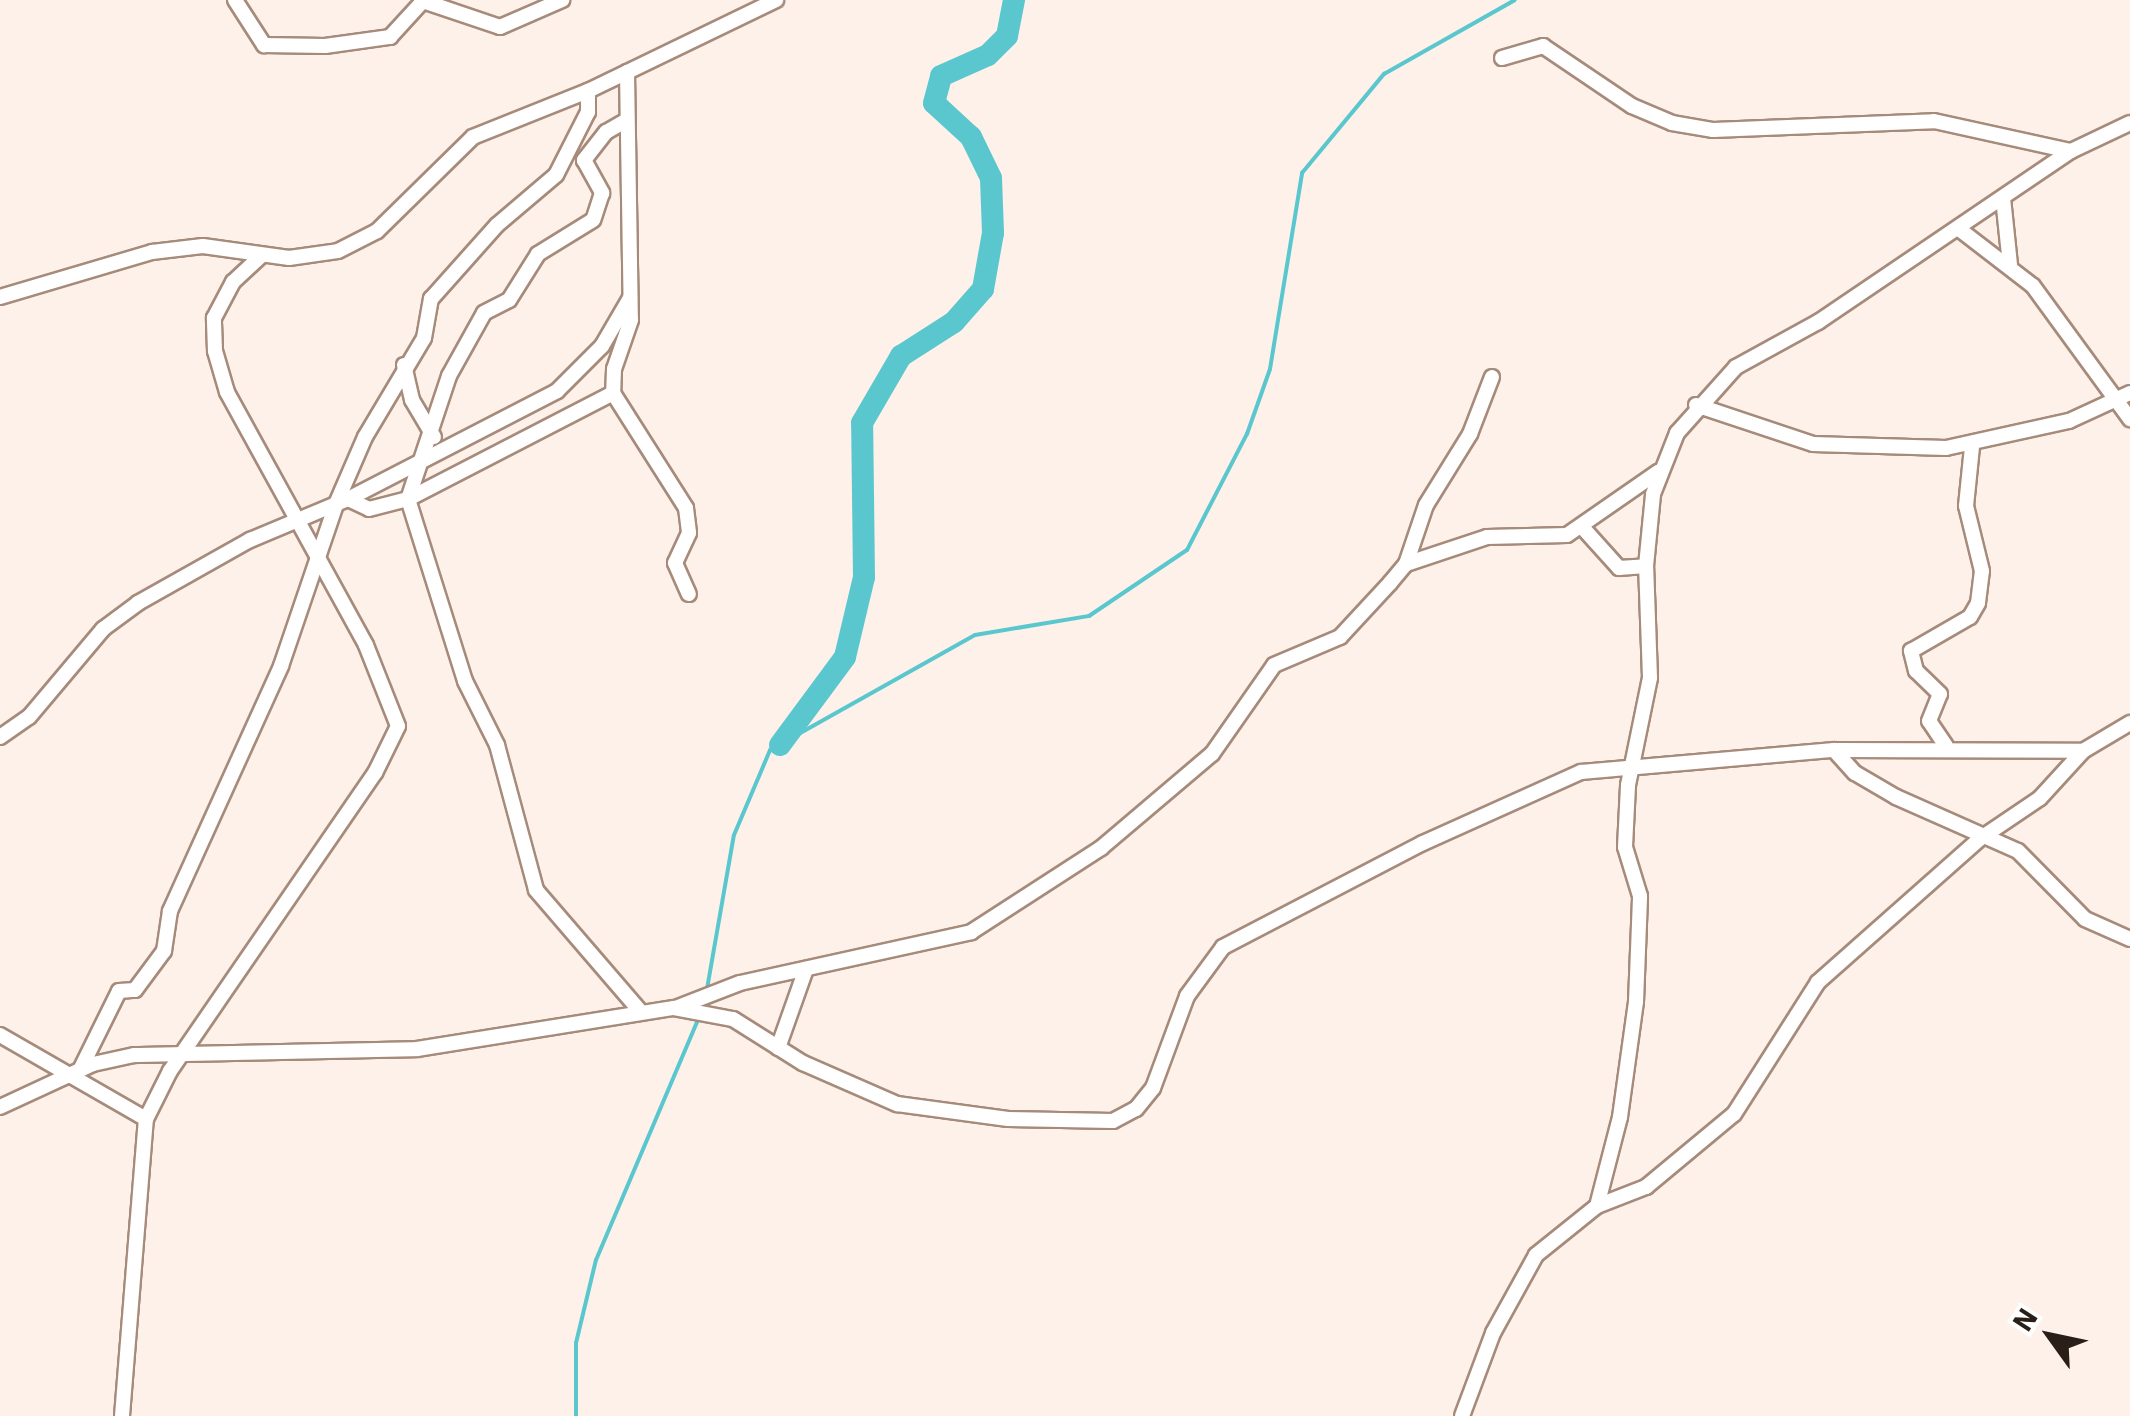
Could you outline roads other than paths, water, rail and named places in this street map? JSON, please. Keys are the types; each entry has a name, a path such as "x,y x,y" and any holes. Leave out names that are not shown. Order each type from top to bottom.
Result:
{"street":[{"path":"235,0 264,45 325,46 390,38 423,1 500,26 562,0"},
{"path":"0,297 152,252 202,246 262,256 314,256 358,242 473,137 588,91 776,0"},
{"path":"1502,58 1543,46 1632,106 1713,130 1934,121 2071,151"},
{"path":"627,72 631,320 614,369 613,393 686,508 689,533 675,563 689,594"},
{"path":"74,1073 118,991 134,990 161,956 182,881 260,717 318,555 404,365 424,338 431,298 497,225 556,175 588,112 588,91"},
{"path":"628,120 606,132 584,160 602,193 593,220 538,254 508,300 484,313 449,376 408,499 465,681 497,745 536,890 640,1011"},
{"path":"1597,1206 1620,1117 1636,1002 1640,896 1625,847 1630,764 1650,678 1646,566 1658,472 1696,405 1736,367 1818,322 2071,151 2130,123"},
{"path":"2002,198 2010,265"},
{"path":"1959,229 2034,286 2124,397 2130,420"},
{"path":"122,1416 146,1119 185,1052 393,744 395,706 300,516 227,392 215,351 214,318 233,282 262,256"},
{"path":"0,737 29,717 103,629 138,603 300,516 342,502 528,410 575,376 602,346 630,298"},
{"path":"404,365 412,400 442,450"},
{"path":"674,1008 740,983 972,932 1073,867 1212,754 1274,665 1340,637 1406,564 1426,504 1470,434 1492,378"},
{"path":"342,502 368,509 408,499 613,393"},
{"path":"1696,405 1813,444 1972,447 2124,397"},
{"path":"1946,746 1929,721 1940,694 1916,671 1911,656 1914,646 1970,618 1978,603 1982,571 1966,506 1972,447"},
{"path":"1406,564 1487,538 1552,538 1583,528 1658,472"},
{"path":"1583,528 1619,568 1646,566"},
{"path":"1462,1416 1493,1333 1536,1255 1597,1206 1646,1188 1734,1114 1818,982 1982,838 2040,798 2083,751 2130,723"},
{"path":"0,1107 74,1073 185,1052 418,1050 502,1040 640,1011 674,1008 733,1019 778,1048 897,1104 1008,1118 1113,1120 1136,1109 1153,1088 1202,971 1250,928 1581,772 1630,764 1834,750 1946,746 2083,751"},
{"path":"1834,750 1864,779 1982,838 2018,851 2085,919 2130,939"},
{"path":"778,1048 806,969"},
{"path":"0,1035 74,1073 146,1119"}],"waterway":[{"path":"780,745 845,657 864,577 862,423 901,356 954,322 983,289 993,233 991,178 971,137 934,103 941,76 988,55 1007,36 1014,0"},
{"path":"707,989 734,835 770,750 975,635 1089,616 1187,550 1247,434 1270,369 1302,173 1384,74 1515,0"},
{"path":"576,1416 576,1343 596,1260 699,1017"}]}
